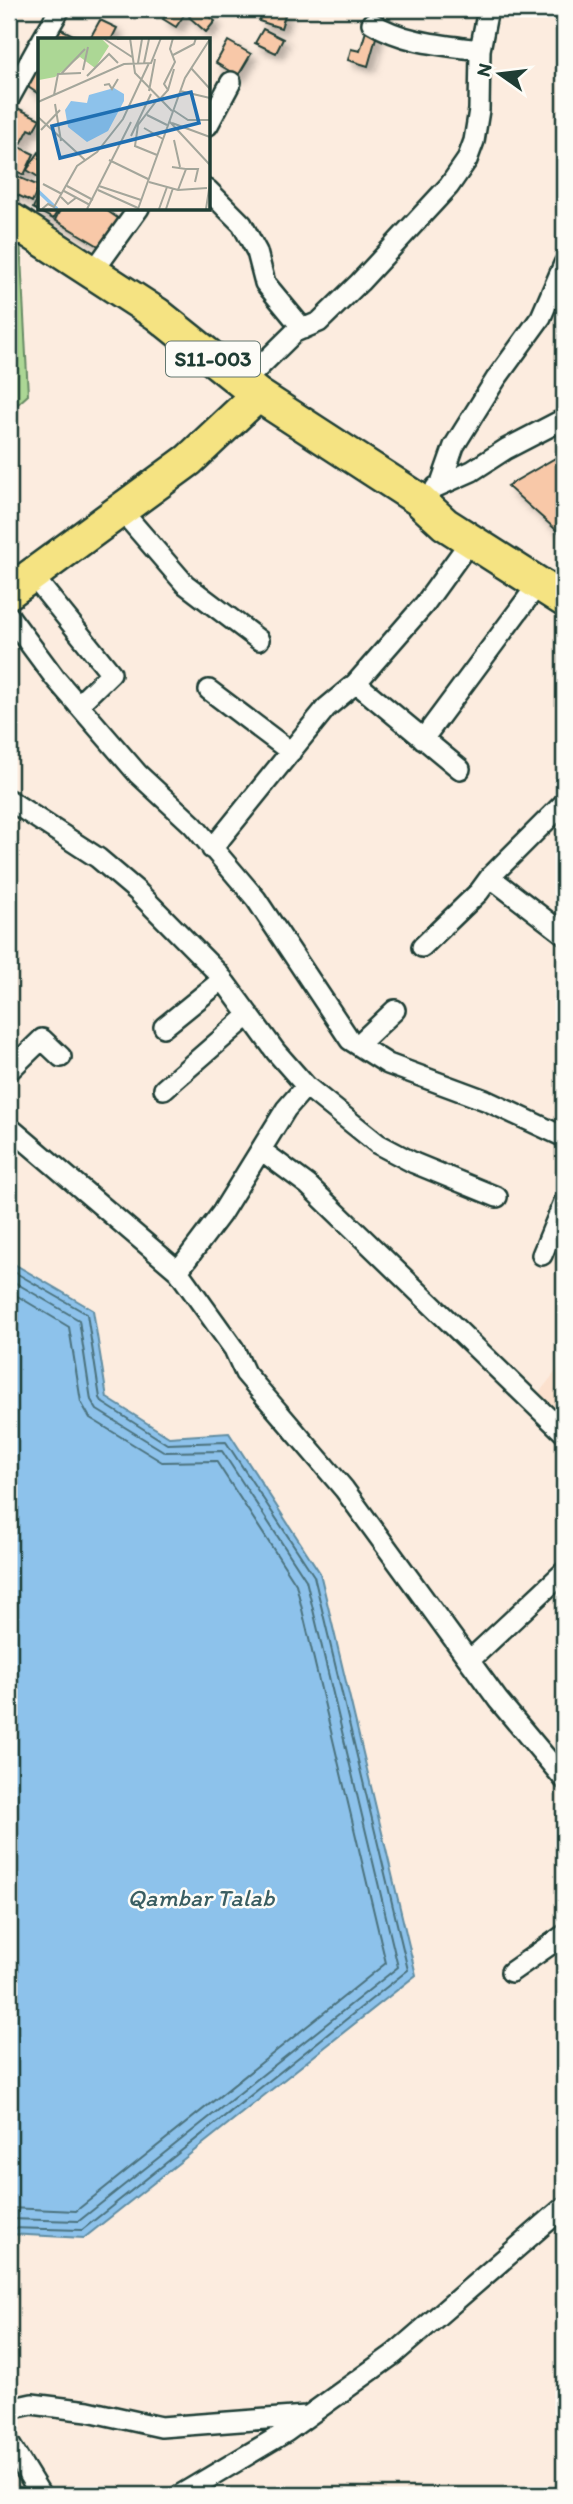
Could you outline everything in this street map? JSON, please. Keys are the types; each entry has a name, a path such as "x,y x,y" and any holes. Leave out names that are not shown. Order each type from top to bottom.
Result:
{"main road":[{"name":"S11-003","path":"9,218 157,314 251,389 430,491 556,586"},
{"path":"14,592 189,460 251,389"},
{"name":"S11-003","path":"430,491 445,524 556,586"}],"street":[{"path":"43,38 60,9"},
{"path":"251,389 295,332 319,322 360,282 449,186 467,159 474,141 479,110 480,50 488,9"},
{"path":"372,23 390,33 422,43 480,50"},
{"path":"9,99 38,47"},
{"path":"210,121 231,82"},
{"path":"210,192 243,225 257,252 265,283 303,329"},
{"path":"93,272 138,210"},
{"path":"430,491 454,446 496,379 541,317 564,264"},
{"path":"430,491 472,471 506,449 564,419"},
{"path":"121,510 185,584 259,640"},
{"path":"212,849 326,708 356,684 424,605 471,540"},
{"path":"423,739 556,586"},
{"path":"14,592 111,673 78,705"},
{"path":"14,592 55,678 138,774 194,825 256,899 350,1040 388,1064 485,1100 564,1137"},
{"path":"356,684 460,769"},
{"path":"209,690 290,752"},
{"path":"9,800 98,858 137,891 223,979 276,1052 306,1086 378,1144 414,1163 496,1197"},
{"path":"422,947 564,803"},
{"path":"490,877 564,934"},
{"path":"164,1027 223,979"},
{"path":"358,1045 395,1010"},
{"path":"164,1089 249,1015"},
{"path":"9,1071 42,1039 61,1057"},
{"path":"178,1271 221,1214 286,1109 306,1086"},
{"path":"9,1127 178,1271 234,1349 245,1373 344,1489 498,1700 564,1779"},
{"path":"261,1150 308,1185 564,1433"},
{"path":"542,1255 564,1202"},
{"path":"470,1660 561,1581"},
{"path":"511,1972 564,1935"},
{"path":"180,2495 286,2432 394,2354 564,2207"},
{"path":"9,2409 32,2404 88,2411 161,2427 307,2416"},
{"path":"9,2443 41,2495"}],"shaded area":[{"path":"564,1361 564,1419 538,1394"}],"green space":[{"path":"9,230 20,237 28,395 9,412"}],"water":[{"name":"Qambar Talab","path":"9,1261 93,1310 107,1398 169,1437 229,1433 320,1573 416,1975 84,2238 9,2234"}],"building":[{"path":"170,9 188,9 176,27 163,19"},
{"path":"196,9 201,9 215,21 206,32 189,17"},
{"path":"263,9 286,12 281,28 259,21"},
{"path":"100,20 117,28 112,38 90,38"},
{"path":"57,27 75,36 74,38 52,38"},
{"path":"263,29 283,39 276,53 255,43"},
{"path":"366,31 377,34 368,66 348,60 351,49 360,51"},
{"path":"228,41 251,54 238,76 216,63"},
{"path":"37,66 38,67 38,94 25,85"},
{"path":"11,105 38,118 33,131 29,129 21,144 9,138"},
{"path":"19,147 34,154 24,175 9,167"},
{"path":"38,154 38,177 27,170"},
{"path":"9,173 38,186 32,202 9,191"},
{"path":"38,198 38,210 58,210 53,219 33,208"},
{"path":"60,210 106,210 119,219 102,248 55,220"},
{"path":"564,453 564,537 507,486"}]}
